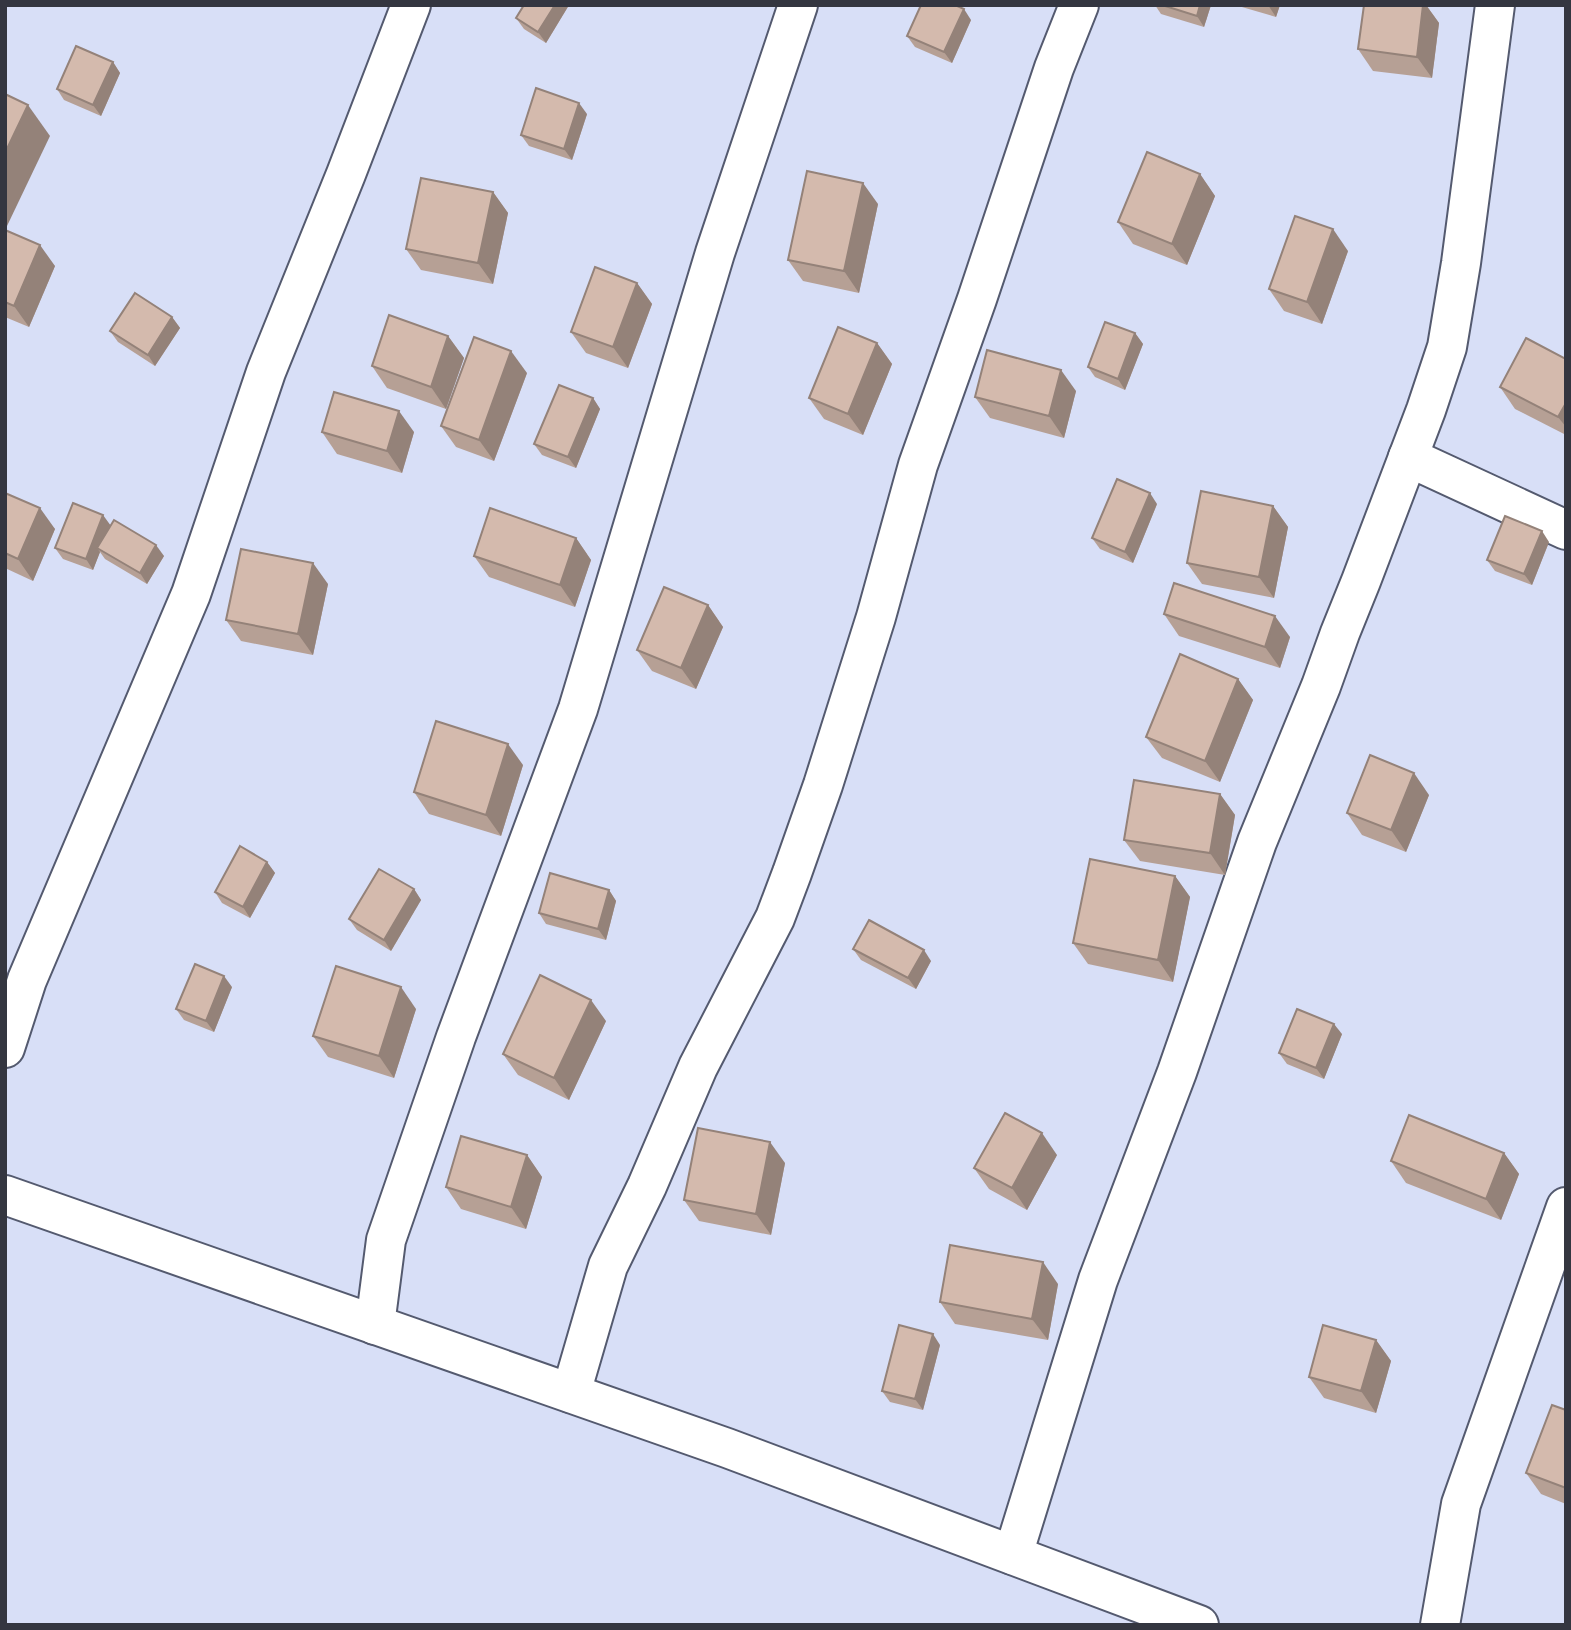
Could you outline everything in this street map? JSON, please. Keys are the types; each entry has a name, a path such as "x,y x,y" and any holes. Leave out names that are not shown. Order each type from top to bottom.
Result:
{"street":[{"path":"5,1048 27,980 191,594 266,372 411,5"},
{"path":"375,1325 386,1240 461,1024 578,709 715,253 797,5"},
{"path":"571,1393 608,1266 647,1186 698,1067 775,918 792,873 876,617 918,465 1054,68 1079,5"},
{"path":"1013,1555 1098,1280 1177,1072 1257,842 1321,686 1447,347 1461,263 1495,5"},
{"path":"1408,457 1566,530"},
{"path":"5,1195 727,1448 1199,1625"},
{"path":"1440,1625 1461,1504 1566,1207"}],"building":[{"path":"524,5 555,5 538,32 516,18"},
{"path":"921,5 955,5 964,9 944,52 907,36"},
{"path":"1162,5 1200,5 1197,16"},
{"path":"1364,5 1423,5 1417,57 1358,49"},
{"path":"76,46 113,62 93,105 57,89"},
{"path":"536,88 579,103 564,149 521,135"},
{"path":"5,94 28,105 5,153"},
{"path":"1147,152 1200,174 1172,244 1118,222"},
{"path":"807,171 863,183 844,271 788,260"},
{"path":"421,178 493,192 478,263 406,249"},
{"path":"1295,216 1333,229 1307,302 1269,289"},
{"path":"5,230 40,245 14,306 5,302"},
{"path":"595,267 637,283 613,347 571,332"},
{"path":"135,293 172,317 148,355 110,331"},
{"path":"389,315 448,336 431,387 372,366"},
{"path":"1105,322 1135,333 1118,379 1088,367"},
{"path":"838,327 877,343 848,414 809,398"},
{"path":"474,337 511,351 479,440 441,426"},
{"path":"1526,338 1566,359 1566,403 1558,417 1500,387"},
{"path":"987,350 1061,370 1049,416 975,397"},
{"path":"559,385 593,398 568,457 534,444"},
{"path":"334,392 399,411 387,451 322,432"},
{"path":"1117,479 1150,493 1125,552 1092,538"},
{"path":"1201,491 1273,506 1259,577 1187,563"},
{"path":"5,493 40,508 18,559 5,553"},
{"path":"73,503 103,515 86,559 55,548"},
{"path":"490,508 576,538 560,585 474,556"},
{"path":"1505,516 1542,531 1524,574 1487,560"},
{"path":"114,520 156,545 140,573 97,548"},
{"path":"241,549 313,563 298,634 226,620"},
{"path":"1174,583 1275,616 1265,647 1164,614"},
{"path":"664,587 708,605 681,668 637,650"},
{"path":"1180,654 1238,679 1205,761 1146,737"},
{"path":"436,721 508,744 486,815 414,792"},
{"path":"1370,755 1414,773 1391,830 1347,813"},
{"path":"1134,780 1220,794 1210,853 1124,840"},
{"path":"240,846 267,862 243,907 215,892"},
{"path":"1090,859 1175,876 1158,960 1073,943"},
{"path":"379,869 414,889 384,940 349,919"},
{"path":"550,873 609,890 598,929 539,913"},
{"path":"869,920 924,950 908,978 853,949"},
{"path":"195,964 224,976 206,1021 176,1009"},
{"path":"336,966 401,987 379,1056 313,1036"},
{"path":"540,975 591,1000 554,1078 503,1054"},
{"path":"1297,1009 1334,1024 1316,1068 1279,1053"},
{"path":"1005,1113 1042,1133 1012,1188 974,1168"},
{"path":"1409,1115 1504,1153 1486,1199 1391,1161"},
{"path":"698,1128 770,1142 756,1214 684,1200"},
{"path":"461,1136 527,1155 511,1207 446,1187"},
{"path":"950,1245 1043,1262 1032,1319 940,1302"},
{"path":"899,1325 933,1334 915,1399 882,1391"},
{"path":"1323,1325 1376,1340 1361,1391 1309,1377"},
{"path":"1552,1405 1566,1410 1566,1488 1526,1473"}]}
